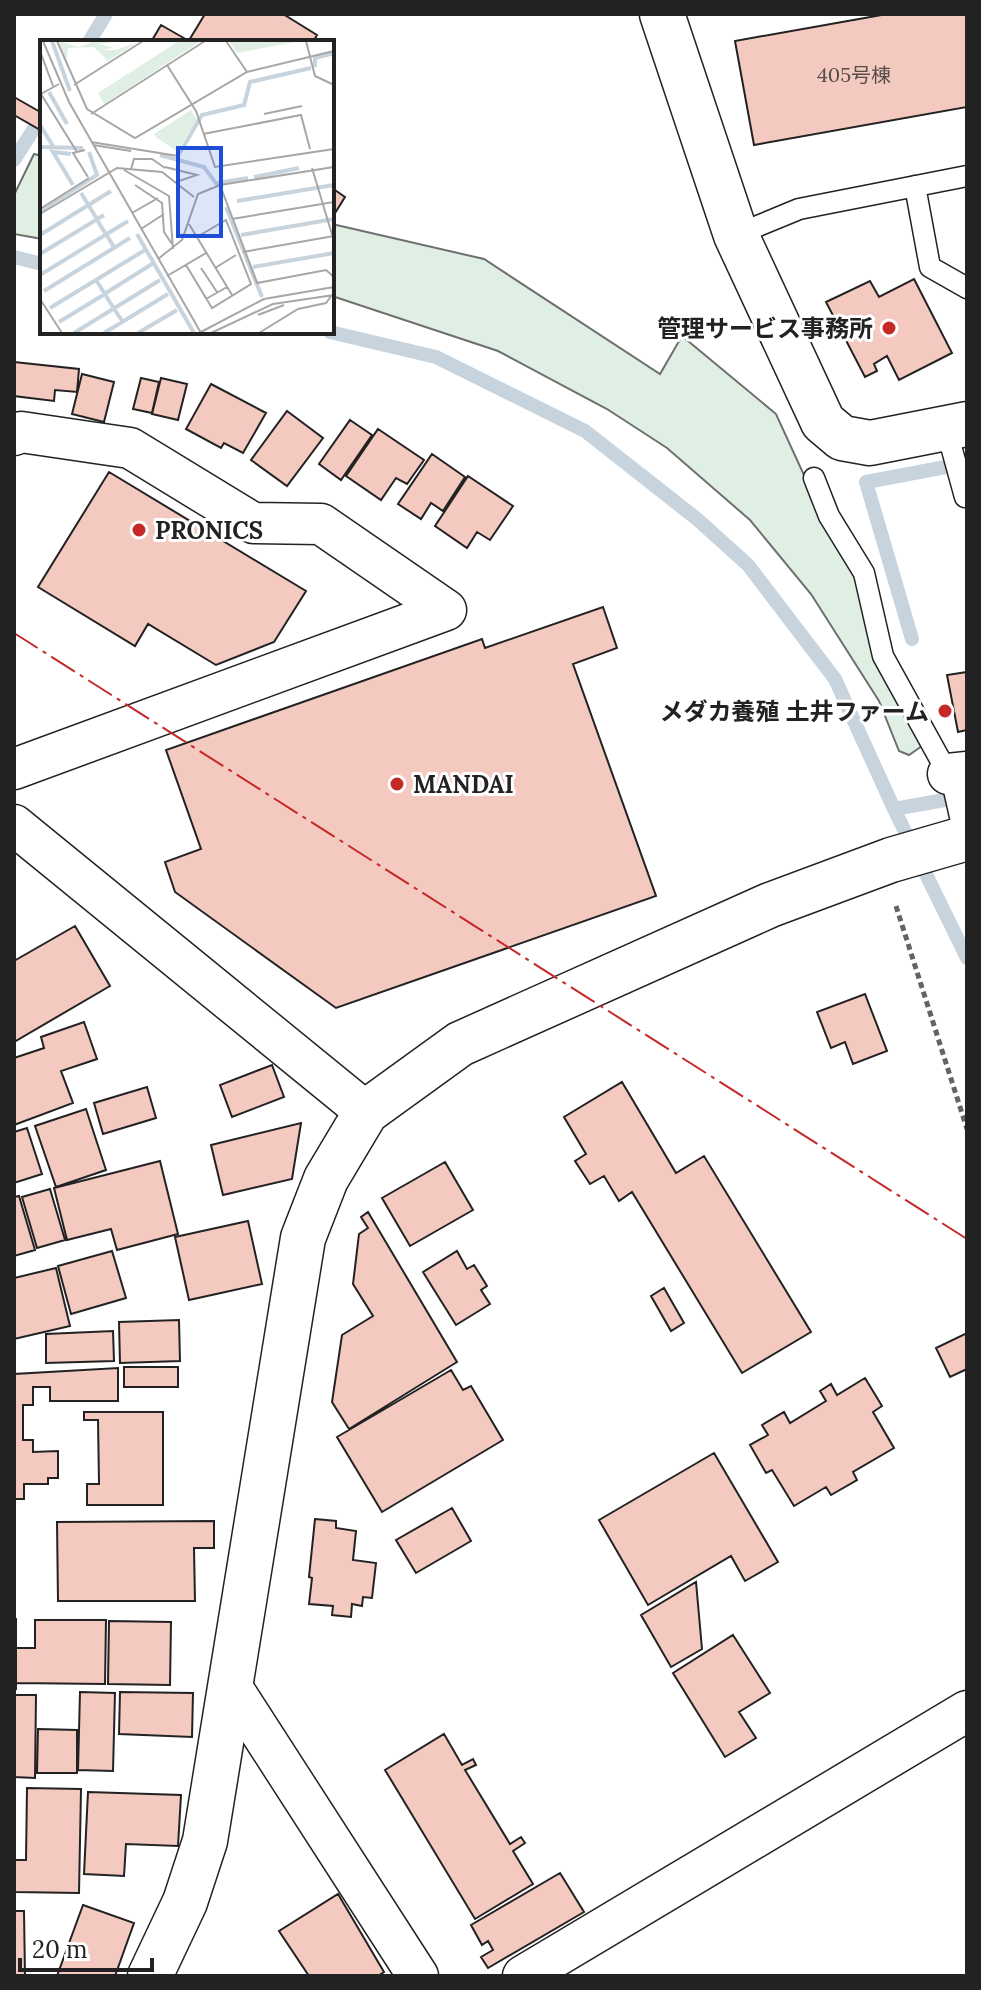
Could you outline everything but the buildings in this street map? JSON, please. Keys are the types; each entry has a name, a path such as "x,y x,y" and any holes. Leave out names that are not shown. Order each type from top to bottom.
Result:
{"street":[{"path":"662,14 736,235 823,422 842,438 870,443 954,432"},
{"path":"14,435 21,432 130,448 253,523 321,524 446,610 14,769"},
{"path":"14,825 366,1112"},
{"path":"150,1976 185,1902 205,1841 303,1238 326,1179 366,1112 460,1044 757,910 960,836"},
{"path":"231,1686 418,1976"},
{"path":"523,1976 967,1711"}],"lane":[{"path":"736,235 799,209 967,176"},
{"path":"915,186 930,267 967,288"},
{"path":"954,432 965,497"},
{"path":"814,478 829,516 864,573 883,656 956,776 960,836"}],"path":[{"path":"886,862 967,1129"}],"green space":[{"path":"34,154 40,156 40,239 14,234 14,195"},
{"path":"334,224 484,259 660,374 682,336 776,414 809,486 855,573 922,746 909,755 899,751 879,701 811,594 750,520 667,448 607,409 498,351 334,297"}],"waterway":[{"path":"90,40 106,14"},
{"path":"14,160 40,119"},
{"path":"14,257 40,264"},
{"path":"334,333 436,357 585,431 697,519 748,565 835,679 967,958"},
{"path":"912,639 866,482 967,463"},
{"path":"894,809 967,796"}],"power":[{"path":"14,633 967,1239"}],"place":[{"name":"管理サービス事務所","path":"889,328"},
{"name":"PRONICS","path":"139,530"},
{"name":"メダカ養殖 土井ファーム","path":"945,711"},
{"name":"MANDAI","path":"397,784"}]}
